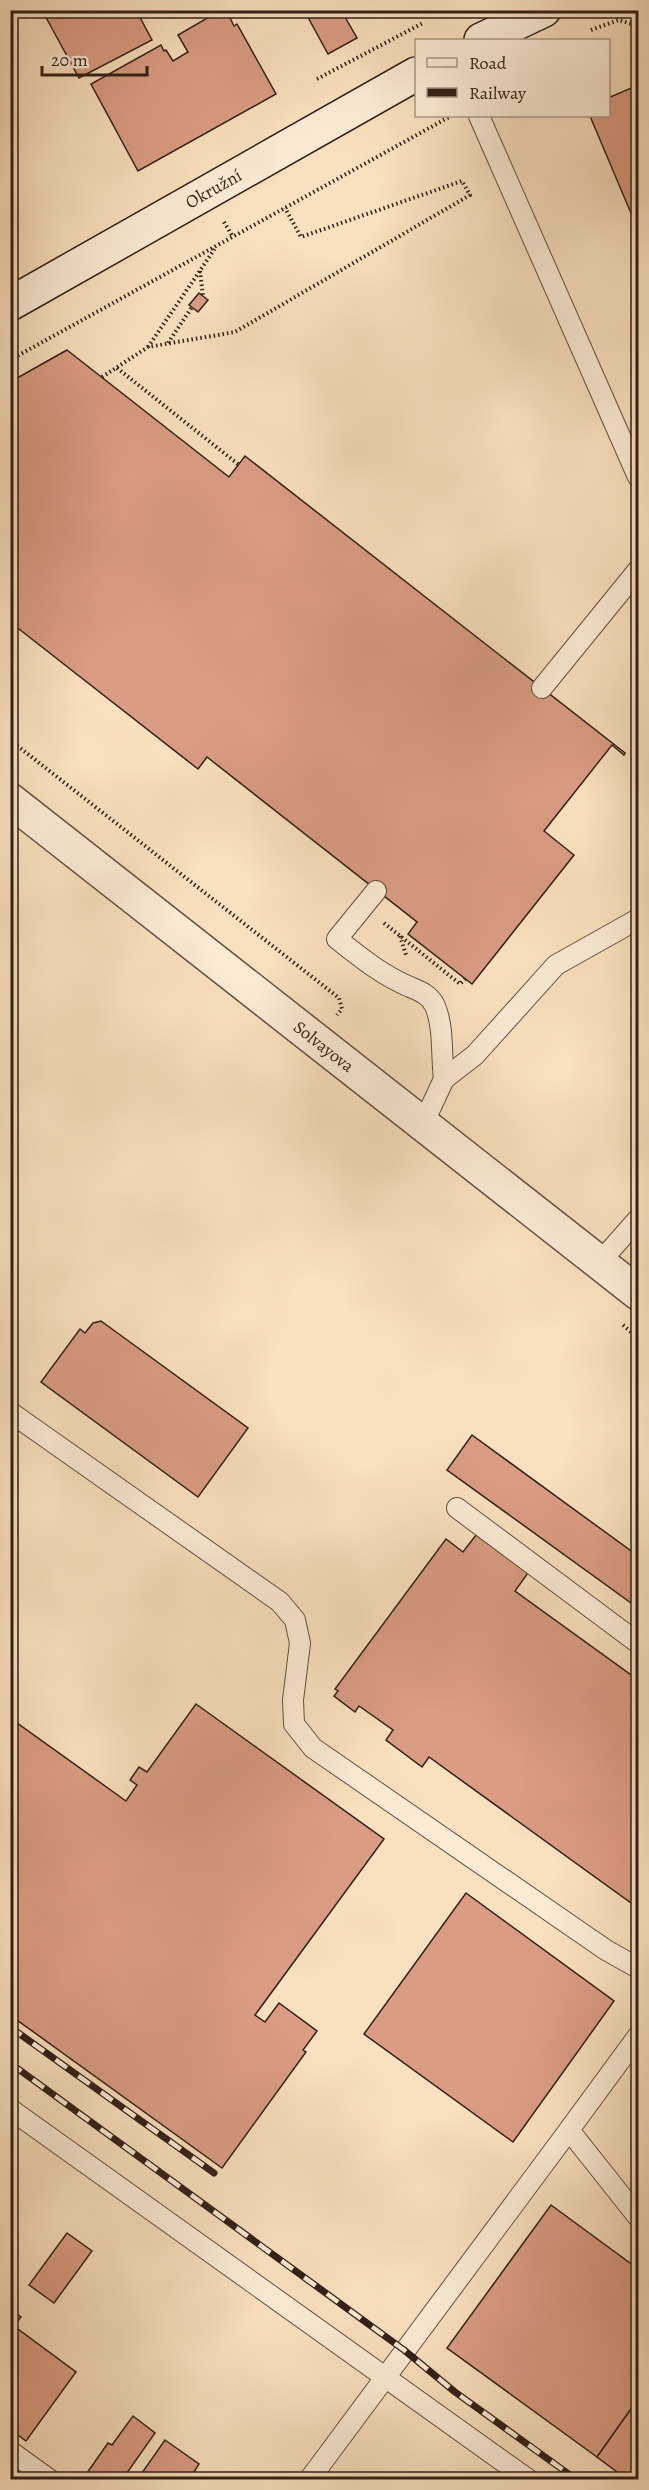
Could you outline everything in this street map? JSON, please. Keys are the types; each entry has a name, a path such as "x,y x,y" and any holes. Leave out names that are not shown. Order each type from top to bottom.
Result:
{"street":[{"path":"483,39 544,10"},
{"name":"Okružní","path":"10,304 415,75"},
{"name":"Solvayova","path":"10,800 639,1293"}],"lane":[{"path":"479,117 639,477"},
{"path":"542,688 639,570"},
{"path":"376,891 337,939 380,972 425,993 434,1003 440,1022 444,1079"},
{"path":"423,1124 444,1079 475,1055 556,965 639,919"},
{"path":"600,1262 639,1219"},
{"path":"10,1412 279,1602 295,1620 300,1643 293,1700 294,1724 313,1748 606,1950 639,1968"},
{"path":"457,1508 639,1643"},
{"path":"309,2480 639,2036"},
{"path":"10,2109 529,2480"},
{"path":"569,2130 639,2217"},
{"path":"10,2451 50,2480"}],"path":[{"path":"591,30 619,20 639,26"},
{"path":"317,79 423,23"},
{"path":"10,360 450,117"},
{"path":"148,347 236,332 470,195 462,181 301,237 285,208"},
{"path":"102,377 148,347 216,246"},
{"path":"200,270 203,296"},
{"path":"168,343 192,307"},
{"path":"117,368 238,465"},
{"path":"10,740 339,998 342,1009 332,1022"},
{"path":"363,907 460,984 465,979"}],"building":[{"path":"42,10 136,10 152,40 79,78"},
{"path":"221,10 226,10 234,26 237,24 276,94 138,171 91,84 161,45 173,61 188,52 178,35"},
{"path":"304,10 341,10 357,38 328,54"},
{"path":"636,86 638,92 638,215 633,218 590,117 610,117 610,97"},
{"path":"199,293 208,300 198,312 189,305"},
{"path":"67,350 229,477 245,456 625,753 624,755 612,745 544,831 574,855 472,984 408,934 417,922 207,757 198,769 10,622 10,382"},
{"path":"101,1321 248,1428 198,1497 41,1382 80,1329 85,1333 93,1323"},
{"path":"472,1435 638,1556 638,1608 447,1470"},
{"path":"476,1535 528,1573 515,1591 638,1680 638,1908 429,1757 422,1767 386,1740 393,1730 359,1706 355,1712 334,1696 338,1691 335,1689 446,1539 463,1552"},
{"path":"196,1704 384,1839 255,2015 265,2022 279,2003 317,2031 303,2050 306,2052 222,2168 10,2015 10,1718 126,1801 137,1785 130,1780 139,1767 147,1772"},
{"path":"466,1893 614,2001 513,2142 364,2034"},
{"path":"551,2205 638,2269 638,2399 597,2457 447,2348"},
{"path":"67,2233 92,2251 54,2303 29,2285"},
{"path":"10,2309 21,2317 14,2326 76,2372 26,2441 10,2429"},
{"path":"638,2399 638,2480 628,2480 597,2457"},
{"path":"133,2416 155,2433 122,2480 82,2480 108,2443 112,2445"},
{"path":"165,2440 199,2464 189,2480 137,2480"}],"railway":[{"path":"10,2027 214,2173"},
{"path":"10,2063 404,2350 455,2392 577,2480"}]}
